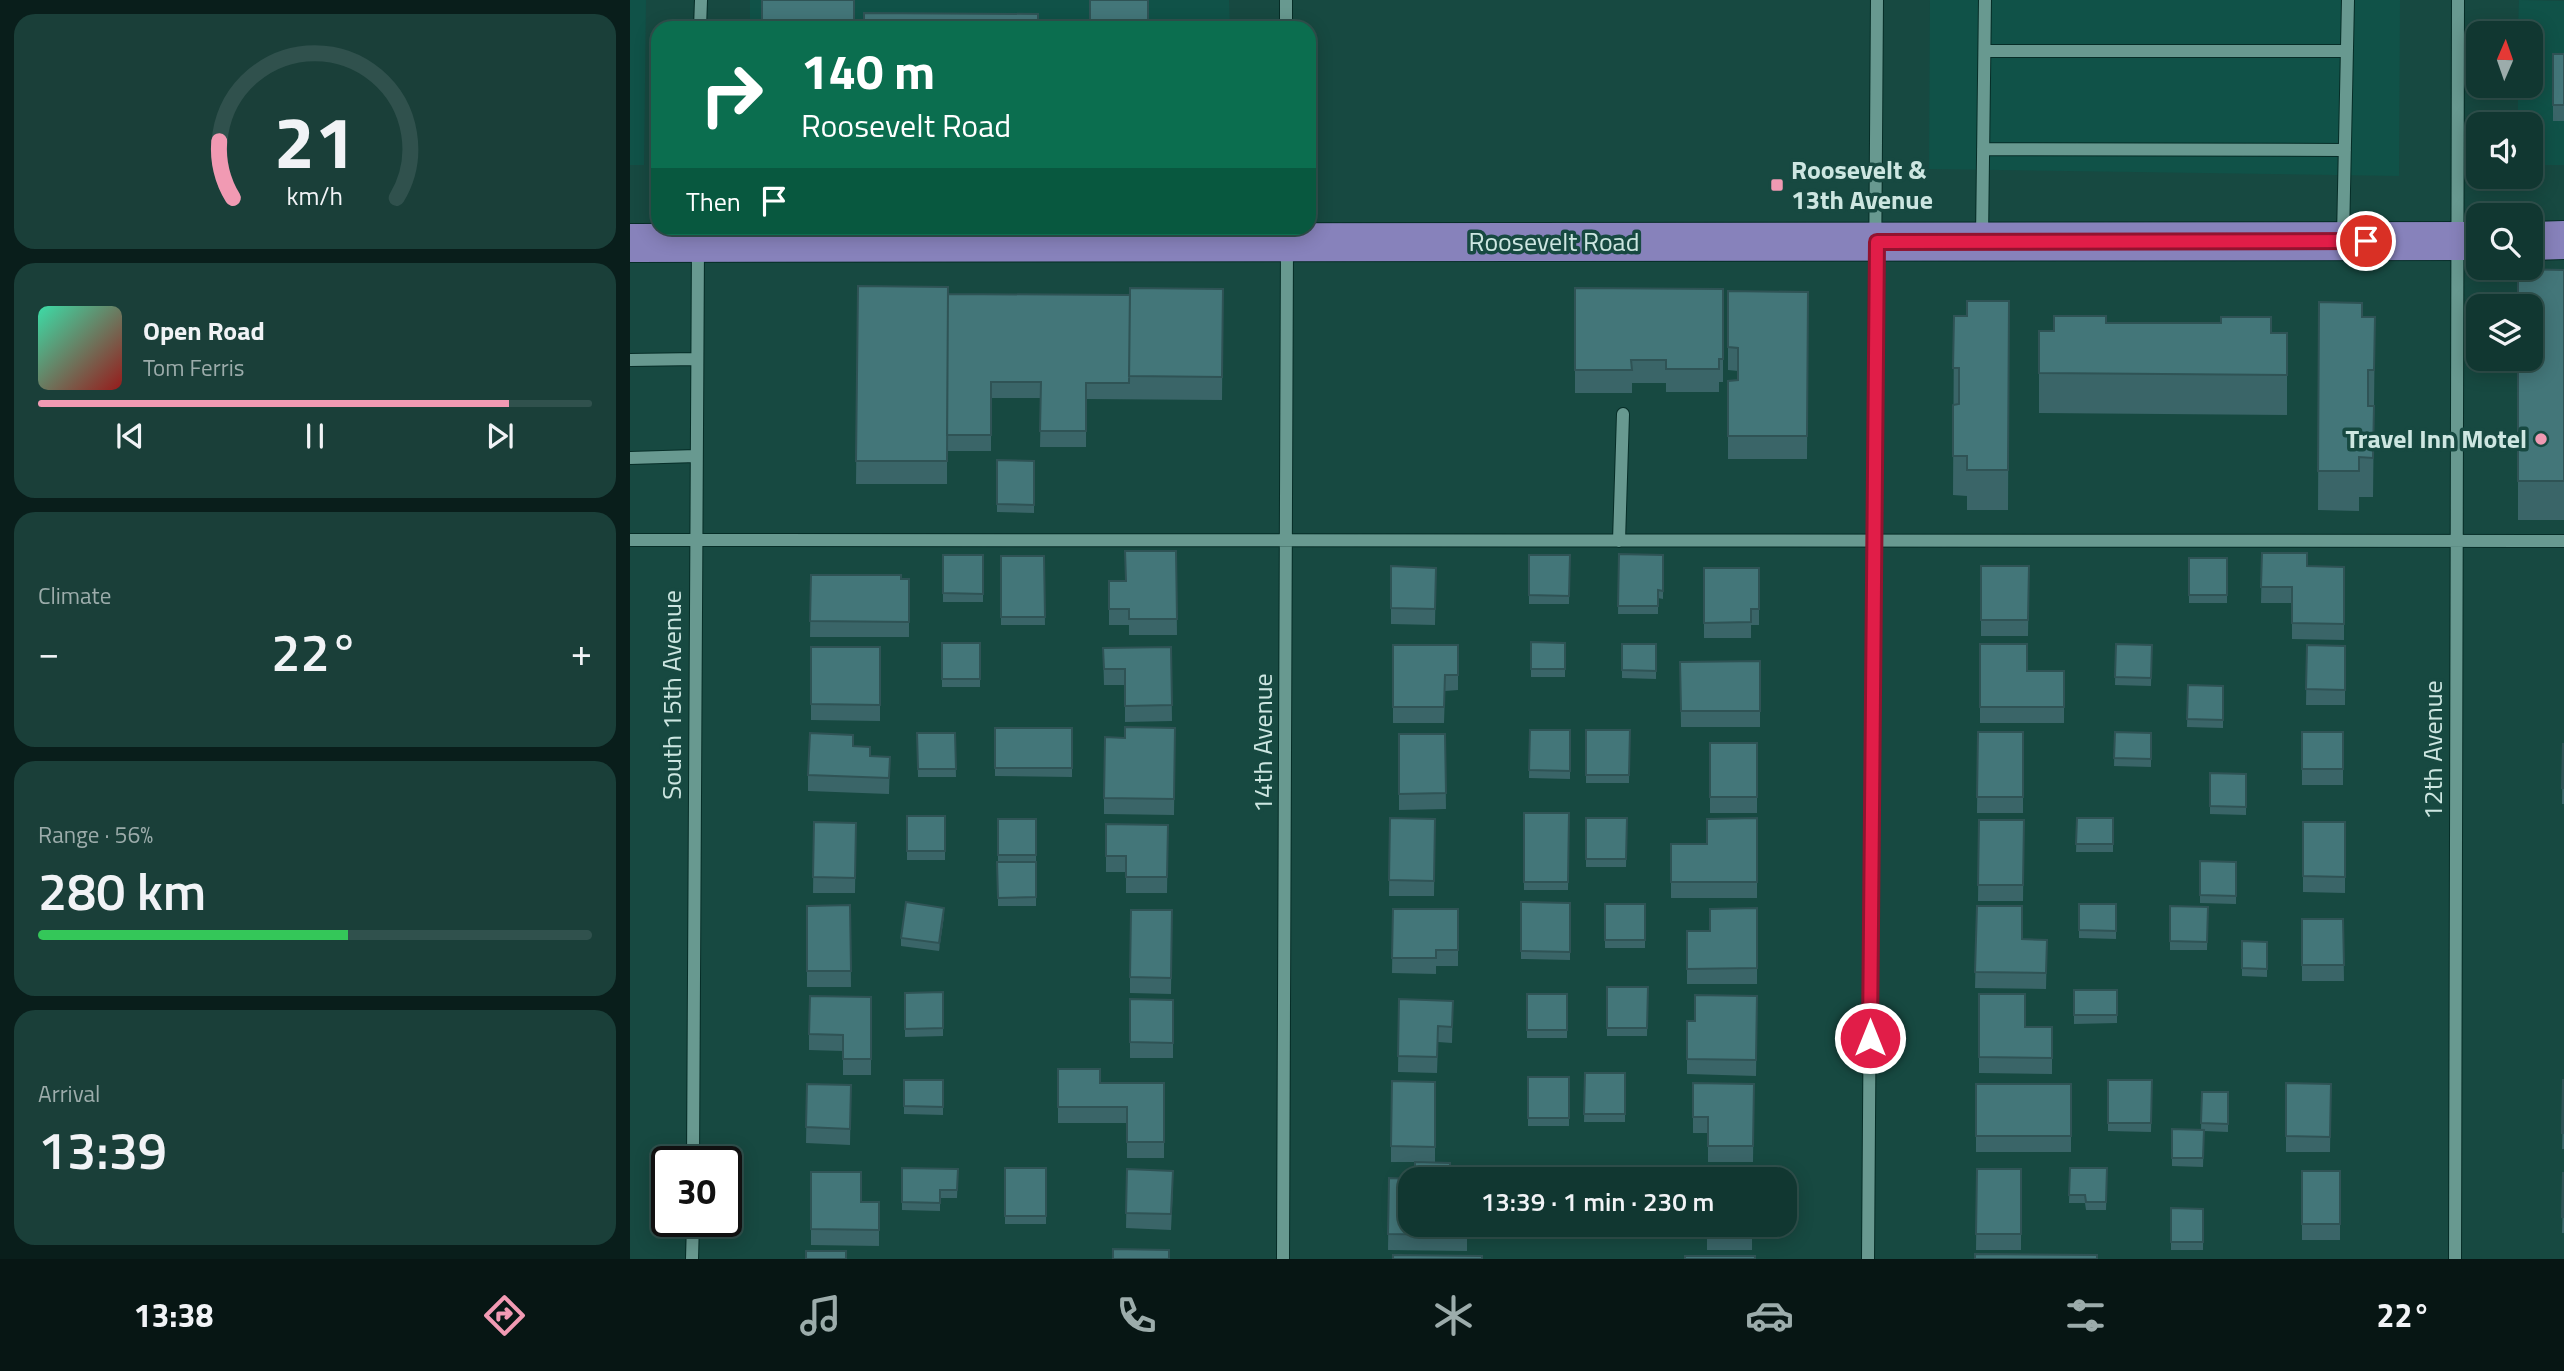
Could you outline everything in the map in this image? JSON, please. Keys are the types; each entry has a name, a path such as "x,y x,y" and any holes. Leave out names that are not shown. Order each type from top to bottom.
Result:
{"main road":[{"name":"Roosevelt Road","path":"630,243 698,235 1287,235 1877,242 2466,241"},
{"path":"2543,240 2564,240"}],"street":[{"path":"700,21 701,0"},
{"path":"1286,0 1286,21"},
{"path":"1868,1259 1877,0"},
{"path":"1982,242 1985,0"},
{"path":"2343,241 2348,0"},
{"name":"12th Avenue","path":"2458,0 2466,203"},
{"path":"1985,51 2347,51"},
{"path":"1983,149 2345,150"},
{"name":"South 15th Avenue","path":"693,1146 698,235"},
{"name":"14th Avenue","path":"1283,1259 1287,235"},
{"name":"12th Avenue","path":"2455,1259 2456,540 2466,280"},
{"path":"630,360 697,359"},
{"path":"1619,541 1623,414"},
{"path":"630,457 696,456"},
{"path":"630,540 2564,541"},
{"path":"692,1259 693,1237"}],"shaded area":[{"path":"630,0 646,0 644,165 630,165"},
{"path":"750,0 1229,0 1230,21 750,21"},
{"path":"1930,0 2400,0 2399,176 1929,169"},
{"path":"2519,0 2564,1 2564,165 2543,165 2543,112 2518,112 2518,98 2543,98 2543,21 2518,21"}],"building":[{"path":"762,0 854,0 854,21 762,21"},
{"path":"1090,0 1148,0 1148,21 1090,21"},
{"path":"864,13 1038,14 1038,21 864,21"},
{"path":"2553,54 2564,54 2564,105 2553,105"},
{"name":"Travel Inn Motel","path":"2543,270 2564,270 2564,481 2518,481 2518,371 2543,371 2543,294 2518,294 2518,280 2543,280"},
{"path":"858,286 948,287 947,461 856,461"},
{"path":"1130,288 1223,289 1222,377 1129,376"},
{"path":"1575,288 1723,289 1723,359 1719,359 1719,369 1666,369 1666,360 1631,360 1632,370 1575,370"},
{"path":"1728,291 1808,292 1807,436 1728,436 1728,381 1738,380 1738,348 1728,347"},
{"path":"948,294 1130,295 1129,383 1086,383 1086,431 1040,431 1041,382 991,382 991,435 947,435"},
{"path":"1967,301 2009,301 2008,470 1967,470 1967,456 1953,456 1953,405 1959,404 1959,368 1953,368 1954,316 1967,316"},
{"path":"2319,302 2362,303 2362,317 2375,317 2374,370 2368,370 2368,406 2374,406 2373,458 2359,457 2359,471 2318,471"},
{"path":"2054,316 2106,316 2106,323 2221,323 2221,317 2271,317 2271,333 2287,333 2287,375 2039,373 2039,331 2054,331"},
{"path":"997,460 1034,461 1034,505 997,504"},
{"path":"1125,551 1176,551 1177,619 1129,619 1129,609 1109,609 1109,581 1126,581"},
{"path":"2262,553 2307,553 2307,566 2344,567 2344,624 2292,623 2292,587 2261,587"},
{"path":"1619,554 1663,555 1663,591 1658,590 1658,606 1618,606"},
{"path":"943,555 983,555 983,594 943,593"},
{"path":"1529,555 1570,555 1569,596 1529,595"},
{"path":"1001,556 1044,556 1045,617 1001,617"},
{"path":"2189,558 2227,558 2227,595 2189,595"},
{"path":"1391,566 1436,568 1435,609 1391,608"},
{"path":"1981,566 2029,566 2028,620 1981,620"},
{"path":"1704,568 1759,568 1759,609 1751,609 1751,622 1704,623"},
{"path":"811,575 901,575 901,579 909,579 909,622 810,621"},
{"path":"1531,642 1565,643 1565,669 1531,669"},
{"path":"942,643 980,643 980,679 942,679"},
{"path":"1622,644 1656,644 1656,671 1622,670"},
{"path":"1980,644 2027,644 2027,671 2064,671 2064,707 1980,707"},
{"path":"2116,644 2152,645 2151,678 2115,677"},
{"path":"1393,645 1458,645 1458,675 1445,675 1444,707 1393,707"},
{"path":"2307,645 2345,646 2345,690 2306,689"},
{"path":"811,647 880,647 880,705 811,704"},
{"path":"1171,647 1172,705 1125,706 1125,669 1104,669 1103,648"},
{"path":"1760,661 1760,711 1681,711 1680,662"},
{"path":"2188,685 2223,686 2223,720 2187,719"},
{"path":"1125,727 1175,728 1174,799 1104,798 1105,737 1125,738"},
{"path":"995,728 1072,728 1072,768 995,768"},
{"path":"1530,730 1570,730 1570,771 1529,770"},
{"path":"1586,730 1630,730 1629,775 1586,775"},
{"path":"1978,732 2023,732 2023,797 1977,797"},
{"path":"2115,732 2151,733 2151,759 2114,758"},
{"path":"2302,732 2343,732 2343,769 2302,769"},
{"path":"810,733 853,735 853,746 870,747 870,756 890,757 889,778 808,775"},
{"path":"917,733 955,733 956,769 918,769"},
{"path":"1399,734 1445,734 1446,793 1399,794"},
{"path":"1710,743 1757,743 1757,797 1710,797"},
{"path":"2563,744 2564,788 2562,788"},
{"path":"2210,773 2246,774 2246,807 2210,806"},
{"path":"1524,813 1569,813 1568,882 1524,882"},
{"path":"907,816 945,816 945,851 907,851"},
{"path":"1390,818 1435,819 1434,881 1389,880"},
{"path":"1586,818 1627,818 1626,859 1586,859"},
{"path":"1757,818 1757,882 1671,882 1671,844 1707,844 1707,819"},
{"path":"2077,818 2113,818 2113,844 2076,844"},
{"path":"998,819 1036,819 1036,855 998,855"},
{"path":"1979,820 2024,820 2023,885 1978,885"},
{"path":"814,822 856,823 855,878 813,877"},
{"path":"2303,822 2345,822 2345,877 2303,876"},
{"path":"1106,824 1168,825 1167,877 1126,877 1126,856 1106,856"},
{"path":"2200,861 2236,862 2236,896 2200,895"},
{"path":"997,862 1036,862 1036,897 998,898"},
{"path":"906,902 944,908 939,943 901,938"},
{"path":"1521,902 1570,903 1570,952 1521,951"},
{"path":"1605,904 1645,904 1645,940 1605,940"},
{"path":"2079,904 2116,904 2116,931 2079,930"},
{"path":"850,905 851,971 807,971 807,906"},
{"path":"1977,906 2022,906 2022,939 2047,940 2046,973 1975,972"},
{"path":"2170,906 2208,907 2207,942 2170,941"},
{"path":"1757,908 1757,968 1687,969 1687,931 1710,931 1710,909"},
{"path":"1393,909 1458,909 1458,950 1436,950 1436,958 1392,958"},
{"path":"1131,910 1172,910 1171,978 1130,977"},
{"path":"2302,919 2343,919 2344,965 2302,965"},
{"path":"2242,941 2267,942 2267,969 2242,968"},
{"path":"1607,987 1648,987 1647,1028 1607,1028"},
{"path":"2074,990 2117,990 2117,1015 2074,1015"},
{"path":"943,992 943,1028 905,1029 905,993"},
{"path":"1527,994 1567,994 1567,1030 1527,1030"},
{"path":"1979,994 2025,994 2025,1027 2052,1027 2052,1058 1979,1057"},
{"path":"1695,995 1757,996 1756,1060 1687,1059 1687,1021 1695,1021"},
{"path":"810,996 871,997 871,1059 843,1059 843,1035 809,1034"},
{"path":"1130,999 1173,1000 1173,1043 1130,1042"},
{"path":"1399,999 1453,1001 1452,1027 1438,1026 1437,1057 1398,1056"},
{"path":"1058,1069 1100,1069 1100,1083 1164,1083 1164,1142 1127,1142 1127,1107 1058,1107"},
{"path":"1585,1073 1625,1073 1625,1114 1584,1114"},
{"path":"1528,1077 1569,1077 1569,1118 1528,1118"},
{"path":"904,1080 943,1080 943,1107 904,1106"},
{"path":"2108,1080 2152,1080 2151,1123 2108,1123"},
{"path":"2563,1080 2564,1133 2562,1133"},
{"path":"1392,1081 1435,1082 1435,1147 1391,1146"},
{"path":"1693,1083 1754,1084 1753,1146 1708,1146 1708,1117 1693,1117"},
{"path":"2286,1083 2331,1084 2330,1137 2286,1136"},
{"path":"807,1084 851,1085 850,1129 806,1127"},
{"path":"1976,1084 2071,1084 2071,1136 1976,1136"},
{"path":"2202,1092 2228,1092 2228,1124 2201,1123"},
{"path":"2172,1129 2204,1130 2203,1158 2172,1158"},
{"path":"1415,1162 1450,1163 1450,1167 1415,1167"},
{"path":"1588,1166 1628,1166 1628,1167"},
{"path":"902,1168 958,1169 957,1190 940,1190 940,1203 902,1202"},
{"path":"1005,1168 1046,1168 1046,1216 1005,1216"},
{"path":"2070,1168 2107,1168 2106,1202 2086,1202 2085,1195 2069,1195"},
{"path":"1127,1169 1173,1171 1171,1214 1126,1213"},
{"path":"1977,1169 2021,1169 2021,1234 1976,1234"},
{"path":"2302,1171 2340,1171 2340,1224 2302,1224"},
{"path":"811,1172 861,1172 861,1202 879,1202 879,1230 811,1229"},
{"path":"2563,1173 2564,1217 2562,1217"},
{"path":"1389,1178 1398,1178 1398,1234 1388,1234"},
{"path":"2171,1208 2203,1209 2203,1242 2171,1242"},
{"path":"1113,1249 1169,1250 1169,1259 1113,1259"},
{"path":"806,1251 846,1251 846,1259 806,1259"},
{"path":"1975,1254 2097,1255 2097,1259 1975,1259"},
{"path":"1393,1255 1482,1256 1482,1259 1393,1259"},
{"path":"1685,1256 1755,1256 1755,1259 1685,1259"}],"place":[{"name":"Roosevelt & 13th Avenue","path":"1777,185"},
{"name":"Travel Inn Motel","path":"2541,439"}],"route":[{"path":"1870,1038 1877,242 2366,241"}]}
